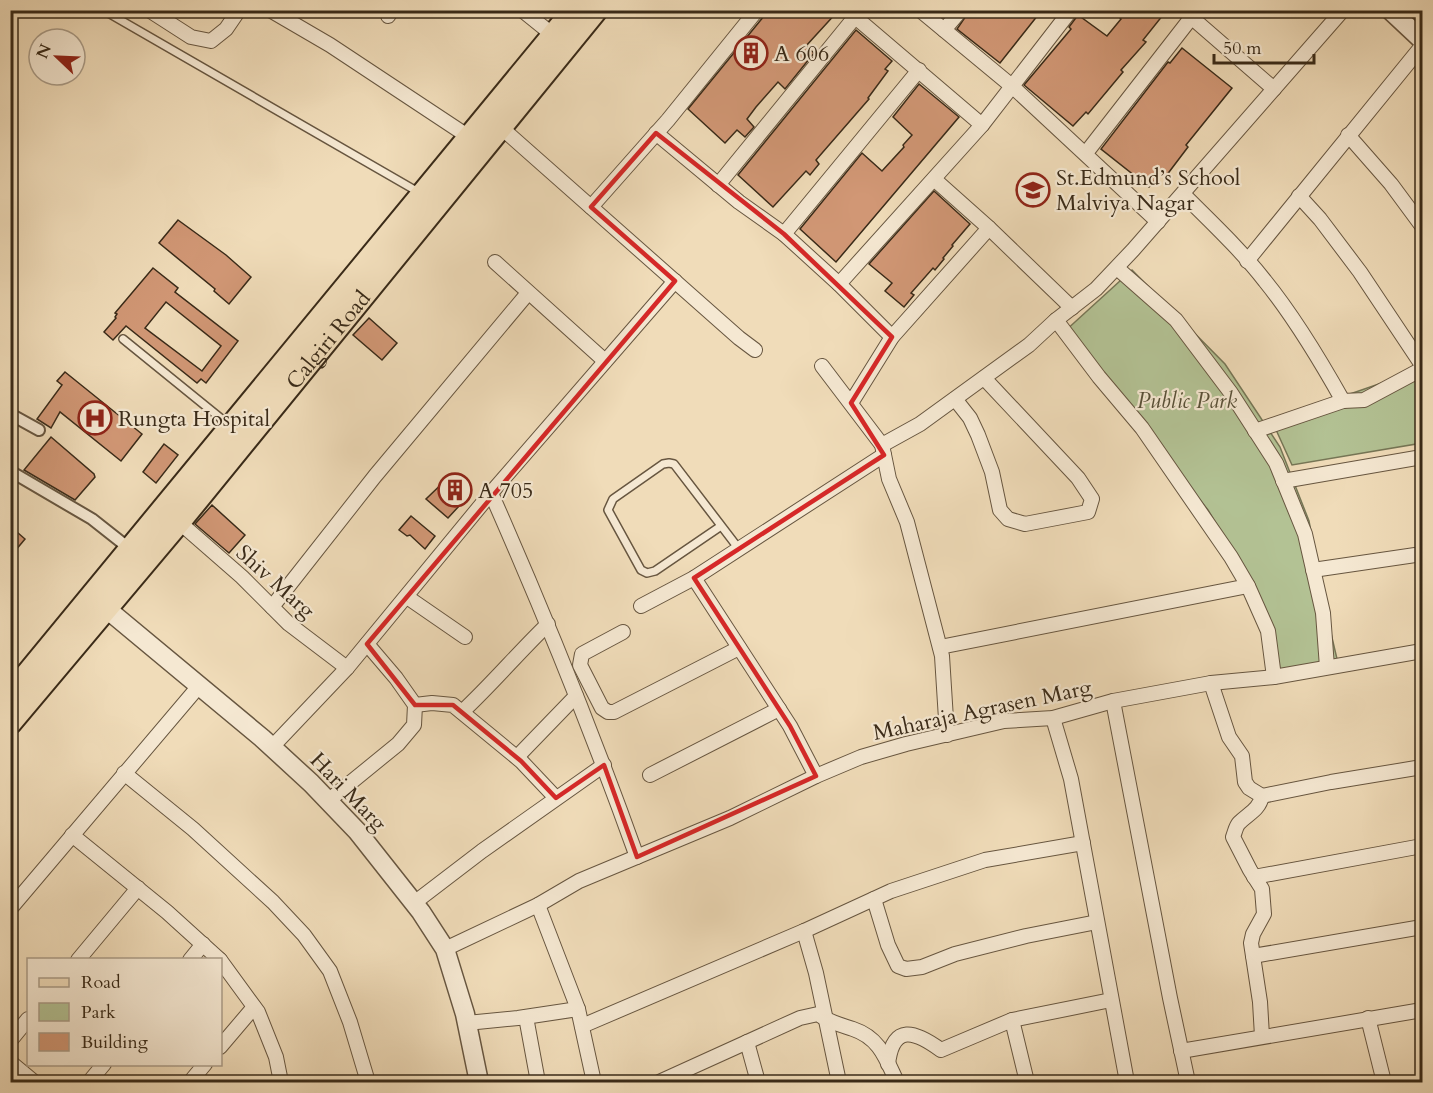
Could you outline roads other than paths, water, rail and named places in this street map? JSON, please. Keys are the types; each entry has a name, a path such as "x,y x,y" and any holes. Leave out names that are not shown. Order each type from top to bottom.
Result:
{"main road":[{"name":"Calgiri Road","path":"10,695 179,522 493,121 553,35 574,10"},
{"name":"Calgiri Road","path":"10,723 99,603 130,549 470,137 493,121 596,10"}],"street":[{"path":"148,10 191,37 212,41 226,29 239,10"},
{"path":"270,10 376,74 470,137"},
{"path":"522,10 553,35"},
{"path":"591,207 656,133 757,10"},
{"path":"920,10 1013,87 1158,222"},
{"path":"944,30 961,10"},
{"path":"839,284 981,125 1071,10"},
{"path":"641,606 694,578 739,549 883,450 1029,345 1056,320 1096,289 1183,194 1343,10"},
{"path":"1390,10 1422,40"},
{"path":"718,185 851,14 981,125"},
{"path":"1086,153 1187,14 1274,89"},
{"path":"1247,261 1422,46"},
{"path":"784,234 919,70"},
{"path":"493,121 755,350"},
{"path":"656,133 718,185 784,234 892,337"},
{"path":"1348,135 1391,184 1422,226"},
{"path":"934,179 1072,308"},
{"path":"1183,194 1265,281 1324,366 1343,401"},
{"path":"1255,431 1343,401 1364,400 1422,367 1360,272 1320,219 1299,196"},
{"path":"850,403 892,337 989,228"},
{"path":"495,262 605,361"},
{"path":"1117,268 1176,320 1231,393 1276,463 1305,534 1323,613 1327,667"},
{"path":"272,747 347,668 491,494 675,281"},
{"path":"272,607 375,476 528,293"},
{"path":"1056,320 1099,377 1142,428 1231,557 1248,586 1268,631 1274,677"},
{"path":"822,366 883,450 889,479 907,522 940,647 947,735"},
{"path":"955,399 970,418 978,435 992,472 1000,510 1008,519 1025,524 1088,512 1092,499 1078,478 984,378"},
{"path":"10,414 39,430"},
{"path":"1283,481 1422,457"},
{"path":"10,471 92,519 130,549"},
{"path":"491,494 548,624 604,765 637,857"},
{"name":"Shiv Marg","path":"179,522 290,624 347,668"},
{"path":"1313,570 1422,554"},
{"path":"694,578 790,726 816,776"},
{"path":"940,647 1248,586"},
{"path":"407,597 465,637"},
{"name":"Hari Marg","path":"99,603 272,747 357,831 414,903 445,949 467,1023 479,1083"},
{"path":"462,712 494,681 513,657 548,624"},
{"path":"623,632 582,654 580,660 602,708 614,712 739,648"},
{"path":"328,801 398,744 414,725 415,705 367,644"},
{"name":"Maharaja Agrasen Marg","path":"445,949 538,905 579,882 730,818 861,757 1004,721 1053,718 1113,701 1210,683 1274,677 1422,651"},
{"path":"1210,683 1229,737 1242,756 1245,782 1249,788 1262,796 1422,767"},
{"path":"10,909 199,686"},
{"path":"517,757 576,696"},
{"path":"1113,701 1188,1083"},
{"path":"415,705 432,703 453,705 517,757 555,798"},
{"path":"650,775 778,709"},
{"path":"1053,718 1071,779 1127,1083"},
{"path":"414,903 555,798 604,765"},
{"path":"124,773 193,829 273,902 304,935 330,971 350,1022 368,1083"},
{"path":"1262,796 1261,804 1237,824 1233,837 1262,889 1264,914 1252,934 1251,943 1260,1002 1262,1036"},
{"path":"72,835 138,888 218,958"},
{"path":"582,1026 804,932 891,891 985,860 1083,843"},
{"path":"1254,877 1422,846"},
{"path":"80,958 138,888"},
{"path":"874,899 888,945 898,966 906,969 922,967 956,954 1026,936 1097,922"},
{"path":"538,905 578,1009 594,1083"},
{"path":"1253,956 1422,927"},
{"path":"804,932 816,973 839,1083"},
{"path":"192,958 203,944"},
{"path":"222,963 258,1012 276,1057 281,1083"},
{"path":"888,1064 890,1047 900,1036 913,1034 924,1038 941,1050 1012,1020 1111,1000"},
{"path":"222,1045 254,1007"},
{"path":"467,1023 578,1009"},
{"path":"1181,1051 1422,1010"},
{"path":"659,1083 673,1079 800,1018 818,1014 824,1019 859,1031 880,1045 897,1083"},
{"path":"526,1017 538,1083"},
{"path":"1368,1018 1384,1083"},
{"path":"1012,1020 1027,1083"},
{"path":"10,1041 27,1021"},
{"path":"747,1042 758,1083"},
{"path":"10,1062 34,1083"},
{"path":"89,1083 103,1066"},
{"path":"190,1083 205,1066"}],"lane":[{"path":"103,10 422,194"},
{"path":"123,339 231,427"},
{"path":"722,526 655,571 647,573 641,570 608,510 613,499 663,464 674,464 722,526 739,549"}],"place":[{"name":"A 606","path":"751,53"},
{"name":"St.Edmund’s School Malviya Nagar","path":"1033,190"},
{"name":"Rungta Hospital","path":"95,418"},
{"name":"A 705","path":"455,490"}],"park label":[{"name":"Public Park","path":"1187,400"}]}
